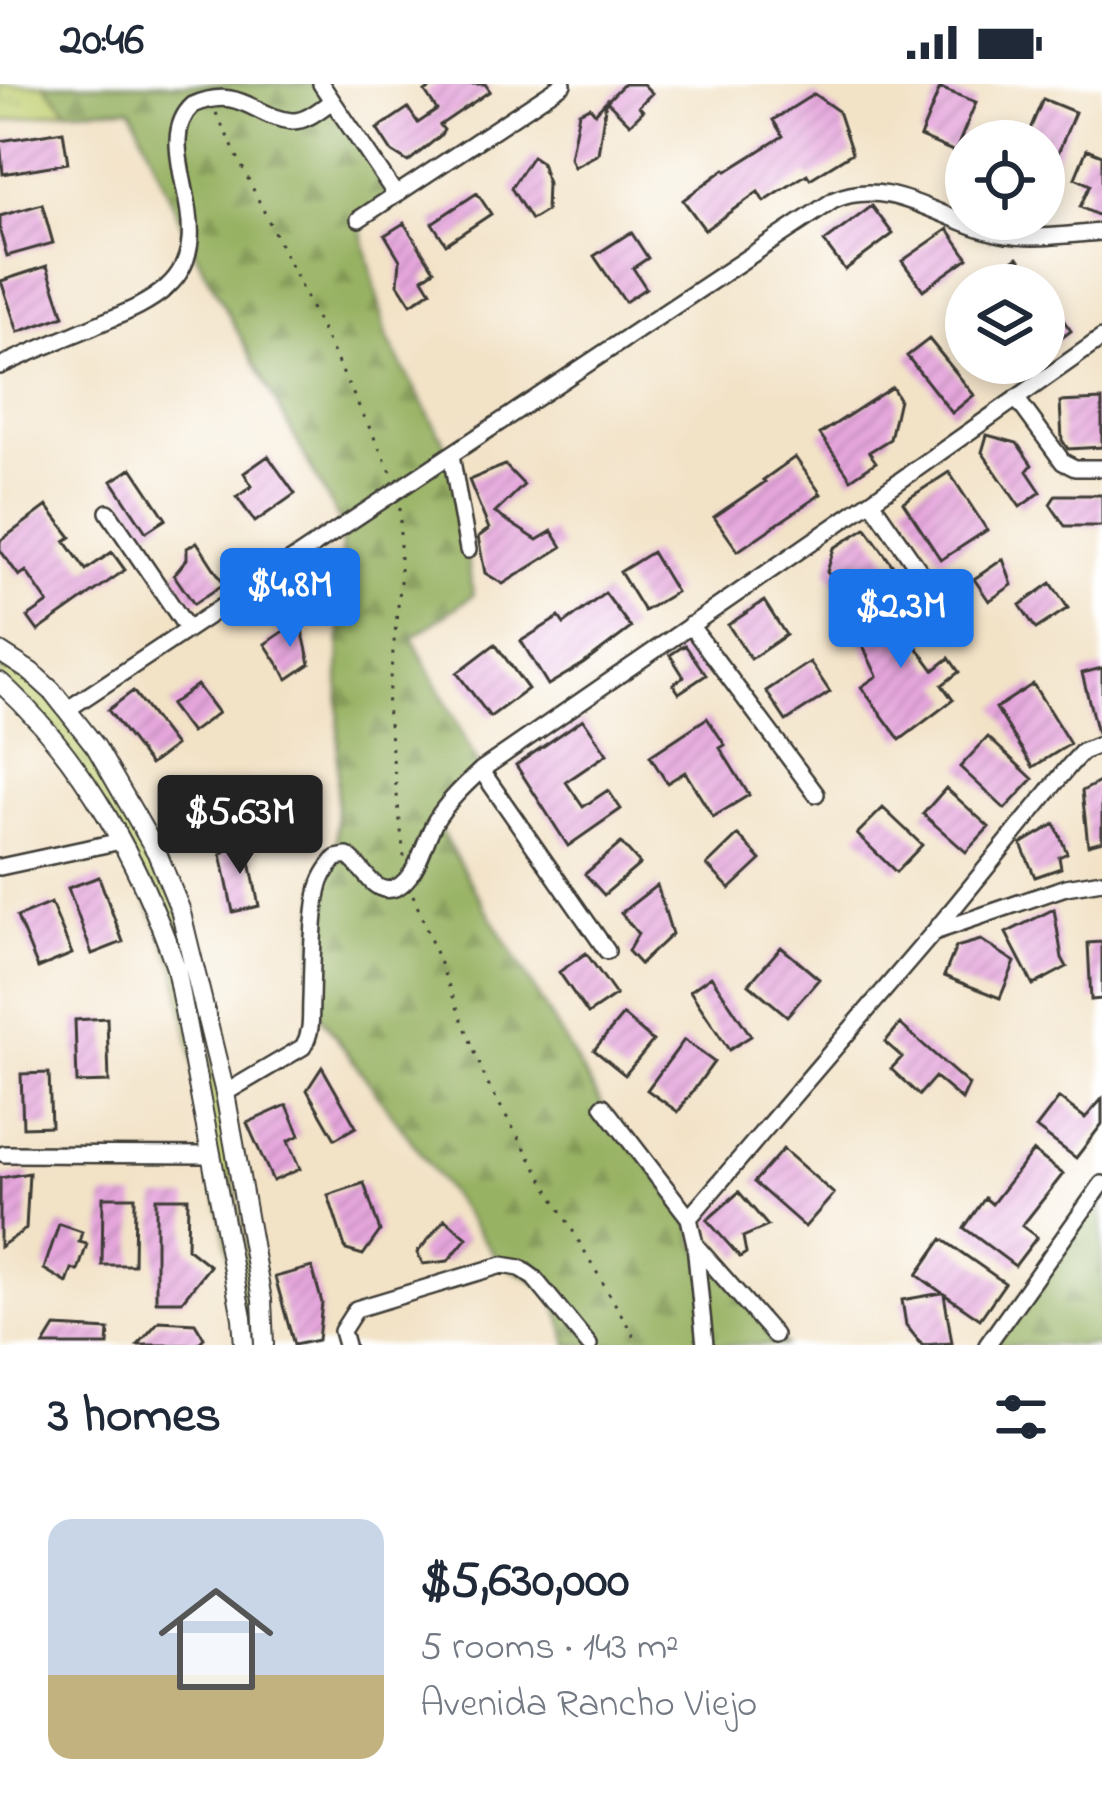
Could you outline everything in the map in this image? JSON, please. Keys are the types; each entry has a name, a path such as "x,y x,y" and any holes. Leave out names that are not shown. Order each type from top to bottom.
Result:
{"street":[{"path":"321,84 396,195"},
{"path":"359,219 563,84"},
{"path":"0,344 2,365 130,310 171,284 185,263 190,243 191,223 176,137 192,106 207,96 236,90 278,117 295,122 332,101"},
{"path":"68,710 834,200 850,193 884,193 1012,236 1102,232"},
{"path":"225,1093 303,1047 309,1037 318,888 336,857 347,856 360,865 382,890 396,889 406,880 435,822 481,770 1102,338"},
{"path":"1016,398 1064,462 1102,468"},
{"path":"451,455 468,550"},
{"path":"872,501 960,629"},
{"path":"108,512 187,628"},
{"path":"690,625 816,794"},
{"path":"0,652 31,672 68,710 105,763 157,854 188,938 225,1093 262,1300 264,1345"},
{"path":"0,682 33,712 73,763 121,841 158,917 176,968 244,1345"},
{"path":"33,712 33,698 40,691 52,691"},
{"path":"689,1218 1070,765 1082,752 1102,744"},
{"path":"481,770 607,951"},
{"path":"0,867 121,841"},
{"path":"934,932 1066,887 1102,881"},
{"path":"194,1061 216,1055"},
{"path":"603,1106 689,1218 705,1345"},
{"path":"1,1154 211,1155"},
{"path":"216,1181 239,1175"},
{"path":"987,1345 1102,1184"},
{"path":"694,1244 774,1335"},
{"path":"346,1345 342,1331 356,1310 502,1265 520,1268 534,1278 589,1345"}],"path":[{"path":"207,96 399,488 400,588 387,706 406,880 487,1084 639,1345"}],"green space":[{"path":"0,84 44,84 67,110 0,122"},
{"path":"44,84 321,84 396,195 359,220 388,340 451,455 473,595 412,638 481,770 435,822 603,1106 689,1218 695,1244 785,1345 568,1345 548,1294 502,1265 311,1003 318,888 336,857 342,525 190,243 131,108 67,110"},
{"path":"0,652 68,709 180,909 264,1345 244,1345 176,968 121,841 0,682"},
{"path":"1102,1184 1102,1345 987,1345"}],"building":[{"path":"437,84 485,84 490,91 440,125 444,130 440,136 408,162 392,152 377,129 408,108 418,123 437,110 425,92"},
{"path":"624,84 643,84 652,93 630,124 607,101"},
{"path":"940,88 976,102 968,120 945,120 945,148 920,137"},
{"path":"814,94 838,111 852,153 764,202 758,192 705,230 683,200 783,136 773,120"},
{"path":"1043,99 1075,112 1065,136 1065,120 1034,120"},
{"path":"606,101 598,154 574,167 570,158 579,112 590,107 595,113"},
{"path":"63,131 68,163 3,174 0,141"},
{"path":"1087,149 1102,155 1102,217 1080,207 1090,185 1075,178"},
{"path":"532,156 541,162 547,183 546,211 531,220 511,188"},
{"path":"477,193 491,214 446,244 432,223"},
{"path":"42,204 53,243 7,256 0,216"},
{"path":"872,206 893,234 845,270 824,242"},
{"path":"404,223 434,270 423,278 431,291 411,304 398,284 400,260 385,235"},
{"path":"945,231 945,240 956,240 968,258 960,264 945,264 945,274 923,290 902,261"},
{"path":"631,232 648,258 633,268 646,288 625,302 594,256"},
{"path":"47,266 64,316 18,332 1,281"},
{"path":"929,339 945,359 945,384 965,384 974,395 952,413 907,356"},
{"path":"892,387 899,399 890,439 869,452 876,462 851,479 820,434"},
{"path":"1102,400 1102,447 1068,449 1062,440 1060,402"},
{"path":"987,435 1017,443 1032,465 1027,471 1041,492 1020,507 982,452"},
{"path":"268,456 295,494 255,522 237,497 252,486 244,473"},
{"path":"795,457 821,494 738,551 714,517"},
{"path":"505,465 524,485 495,513 537,540 552,531 562,547 503,584 485,573 478,537 489,529 469,480"},
{"path":"132,468 166,519 146,532 112,481"},
{"path":"949,472 987,530 941,560 903,502"},
{"path":"1056,495 1102,495 1102,526 1065,526 1050,504"},
{"path":"47,506 71,537 65,541 86,570 112,552 125,570 38,631 28,617 48,603 26,571 19,576 0,550 0,541"},
{"path":"866,528 893,566 850,600 827,572 834,548"},
{"path":"197,542 224,584 194,604 174,575 187,559 187,548"},
{"path":"652,552 676,592 644,611 620,572"},
{"path":"1003,559 1012,585 989,601 974,579"},
{"path":"1051,583 1068,608 1036,629 1020,605"},
{"path":"605,593 631,628 548,685 521,641 559,617 564,624"},
{"path":"898,598 915,629 907,634 934,670 949,658 959,672 942,685 953,700 900,740 861,687 877,676 853,625"},
{"path":"764,601 786,635 751,659 728,625"},
{"path":"300,620 310,664 288,679 265,644"},
{"path":"495,644 528,689 490,717 457,673"},
{"path":"685,645 706,675 679,693 673,684 684,677 670,655"},
{"path":"810,662 830,692 786,721 766,691"},
{"path":"1102,668 1102,732 1097,733 1082,673"},
{"path":"1033,684 1070,744 1033,767 996,708"},
{"path":"197,685 218,713 191,733 170,705"},
{"path":"133,691 175,746 150,765 108,710"},
{"path":"707,718 749,795 713,817 685,772 667,783 650,756"},
{"path":"583,719 607,754 566,782 583,807 608,790 621,809 568,846 516,765"},
{"path":"988,737 1033,779 1005,809 960,767"},
{"path":"1102,781 1102,841 1088,845 1082,791"},
{"path":"946,788 989,827 966,852 923,814"},
{"path":"883,808 922,845 896,872 857,834"},
{"path":"1055,824 1067,853 1059,857 1061,868 1035,877 1021,844"},
{"path":"738,835 761,860 730,889 707,865"},
{"path":"245,837 259,906 233,912 221,854"},
{"path":"621,843 640,864 604,895 585,874"},
{"path":"99,877 123,942 92,954 68,888"},
{"path":"657,885 672,934 640,964 628,951 638,934 621,913"},
{"path":"51,903 72,954 38,968 17,917"},
{"path":"1054,909 1067,967 1033,985 1006,933"},
{"path":"981,940 1015,962 1000,998 944,976 956,947"},
{"path":"1102,942 1102,999 1091,1000 1088,943"},
{"path":"781,947 819,979 787,1016 749,984"},
{"path":"586,953 616,995 588,1014 559,972"},
{"path":"711,976 751,1036 729,1050 690,991"},
{"path":"623,1015 653,1041 625,1075 594,1050"},
{"path":"107,1018 109,1082 77,1083 75,1020"},
{"path":"900,1024 969,1085 962,1100 935,1077 919,1095 891,1069 902,1057 885,1042"},
{"path":"684,1040 714,1062 678,1112 647,1090"},
{"path":"322,1067 356,1127 335,1139 307,1090"},
{"path":"49,1073 51,1126 23,1127 21,1074"},
{"path":"1059,1098 1085,1118 1102,1099 1102,1124 1076,1158 1036,1128"},
{"path":"287,1105 300,1135 288,1141 300,1169 273,1181 247,1123"},
{"path":"783,1149 834,1194 805,1227 754,1182"},
{"path":"1033,1151 1063,1174 1022,1226 1037,1237 1015,1266 964,1228 985,1198 992,1204"},
{"path":"29,1173 26,1229 0,1247 0,1178"},
{"path":"364,1183 380,1231 363,1255 346,1250 328,1195"},
{"path":"739,1192 768,1226 743,1237 746,1253 740,1257 707,1220"},
{"path":"103,1197 135,1197 134,1265 102,1265"},
{"path":"156,1198 188,1198 187,1248 210,1266 182,1301 156,1301"},
{"path":"445,1219 467,1238 448,1261 423,1264 417,1253"},
{"path":"59,1224 82,1232 79,1242 87,1244 78,1271 72,1269 67,1283 44,1269"},
{"path":"942,1239 1005,1283 980,1319 944,1294 952,1343 922,1345 906,1325 902,1300 942,1293 917,1275"},
{"path":"312,1267 322,1303 318,1340 294,1345 275,1277"},
{"path":"159,1321 195,1323 204,1338 197,1345 138,1345"},
{"path":"55,1327 109,1330 108,1345 44,1345"}]}
